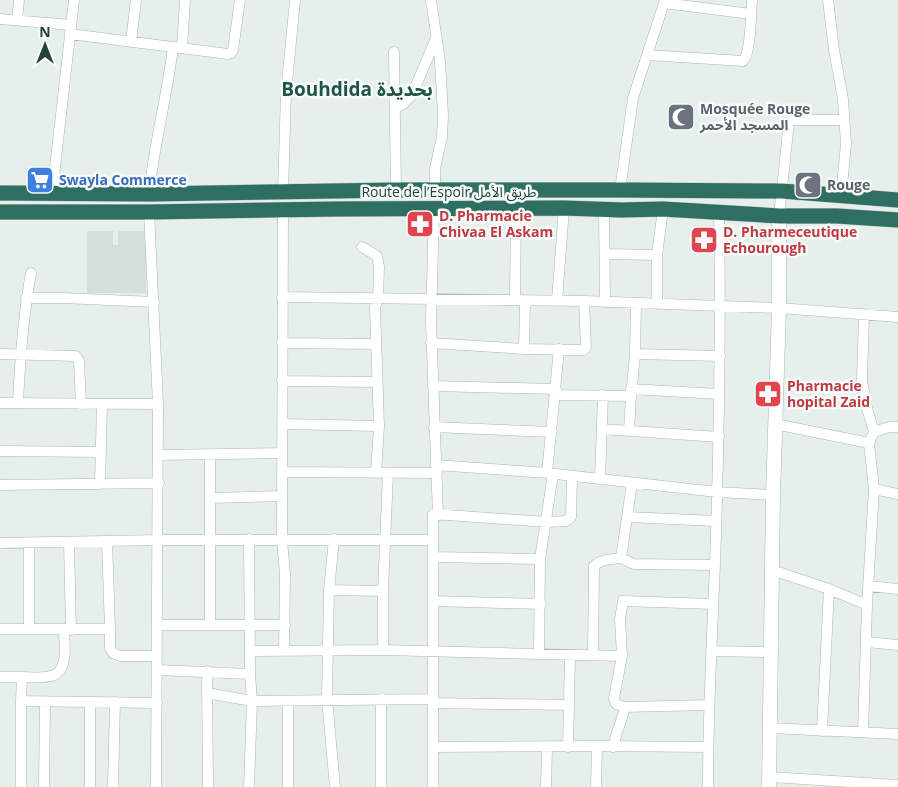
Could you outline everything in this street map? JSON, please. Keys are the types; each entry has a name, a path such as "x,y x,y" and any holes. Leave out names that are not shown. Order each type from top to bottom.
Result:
{"highway":[{"name":"Route de l’Espoir طريق الأمل","path":"0,193 149,194 396,190 782,191 898,200"},
{"name":"Route de l’Espoir طريق الأمل","path":"0,212 564,208 604,210 663,209 779,216 837,216 898,220"}],"street":[{"path":"18,20 19,0"},
{"path":"52,194 74,0"},
{"path":"131,42 136,0"},
{"path":"149,194 152,160 177,48 185,0"},
{"path":"0,19 18,20 131,42 228,54 231,53 240,0"},
{"path":"283,192 286,93 296,0"},
{"path":"431,0 440,61 443,115 442,137 435,168 435,190"},
{"path":"647,55 743,61 746,58 747,52 752,0"},
{"path":"828,0 834,50 843,99 846,144 841,196"},
{"path":"620,190 633,98 664,2 751,14"},
{"path":"396,108 412,96 436,38"},
{"path":"394,52 396,190"},
{"path":"844,120 793,120 790,122 779,216 779,308 773,495 769,782 898,785"},
{"path":"434,208 431,298 438,515"},
{"path":"557,301 564,208"},
{"path":"516,209 524,349"},
{"path":"657,304 658,255 663,209"},
{"path":"283,210 282,540 286,574 284,651"},
{"path":"604,210 605,302"},
{"path":"148,212 154,302 159,455 156,787"},
{"path":"708,787 709,705 719,437 720,212"},
{"path":"362,247 377,256 379,267 376,307 379,426 376,473"},
{"path":"605,254 658,255"},
{"path":"18,403 20,354 26,298 31,273"},
{"path":"282,297 584,301 779,308 898,317"},
{"path":"26,298 154,302"},
{"path":"432,343 524,349 582,350 585,348 584,301"},
{"path":"629,431 635,354 636,303"},
{"path":"863,732 867,605 874,489 869,443 874,432 866,408 862,381 864,314"},
{"path":"282,343 376,344"},
{"path":"539,654 540,558 547,522 552,432 560,349"},
{"path":"0,354 76,356 80,361 81,404"},
{"path":"635,354 720,356"},
{"path":"282,381 377,382"},
{"path":"434,386 603,396 631,392 719,394"},
{"path":"600,479 603,396"},
{"path":"0,403 158,404"},
{"path":"100,484 102,404"},
{"path":"282,424 379,426"},
{"path":"775,424 869,443"},
{"path":"434,427 552,432"},
{"path":"874,432 889,427 898,427"},
{"path":"602,429 719,437"},
{"path":"0,451 101,452"},
{"path":"159,455 282,453"},
{"path":"210,454 210,625"},
{"path":"282,472 388,473 436,469 550,474 717,492 773,495"},
{"path":"383,650 383,591 388,473"},
{"path":"433,787 433,514 547,522 566,521 570,519 572,476"},
{"path":"0,485 159,483"},
{"path":"622,558 632,483"},
{"path":"874,489 898,494"},
{"path":"210,498 282,496"},
{"path":"627,517 716,521"},
{"path":"0,543 158,540 433,540"},
{"path":"249,540 252,701 249,787"},
{"path":"334,540 329,590 327,700 335,787"},
{"path":"107,541 110,648 112,653 117,656 157,656"},
{"path":"0,677 53,676 63,665 67,630 68,542"},
{"path":"29,543 30,629"},
{"path":"433,557 540,558"},
{"path":"593,655 594,566 597,562 622,558 634,564 715,565"},
{"path":"772,570 829,588 867,605"},
{"path":"869,586 898,589"},
{"path":"822,731 829,588"},
{"path":"329,590 383,591"},
{"path":"433,601 541,604"},
{"path":"709,705 625,707 616,704 614,698 622,656 620,619 624,601 713,604"},
{"path":"157,625 285,624"},
{"path":"0,629 110,629"},
{"path":"867,642 898,645"},
{"path":"250,651 383,650 622,656"},
{"path":"711,651 771,652"},
{"path":"568,747 570,655"},
{"path":"157,670 250,674"},
{"path":"207,671 208,787"},
{"path":"21,787 22,677"},
{"path":"207,694 252,701 381,700 569,705"},
{"path":"288,700 288,787"},
{"path":"381,700 381,787"},
{"path":"21,701 157,703"},
{"path":"44,787 45,702"},
{"path":"90,702 90,787"},
{"path":"113,787 115,702"},
{"path":"613,747 625,707"},
{"path":"770,728 898,734"},
{"path":"596,746 596,787"},
{"path":"433,747 708,747"},
{"path":"546,787 547,748"}],"shaded area":[{"path":"87,231 113,231 113,245 118,245 118,231 146,231 146,293 87,293"}],"place":[{"name":"Mosquée Rouge المسجد الأحمر","path":"681,117"},
{"name":"Swayla Commerce","path":"40,180"},
{"name":"Rouge","path":"808,185"},
{"name":"D. Pharmacie Chivaa El Askam","path":"420,224"},
{"name":"D. Pharmeceutique Echourough","path":"704,240"},
{"name":"Pharmacie hopital Zaid","path":"768,394"}],"district":[{"name":"Bouhdida بحديدة","path":"357,89"}]}
